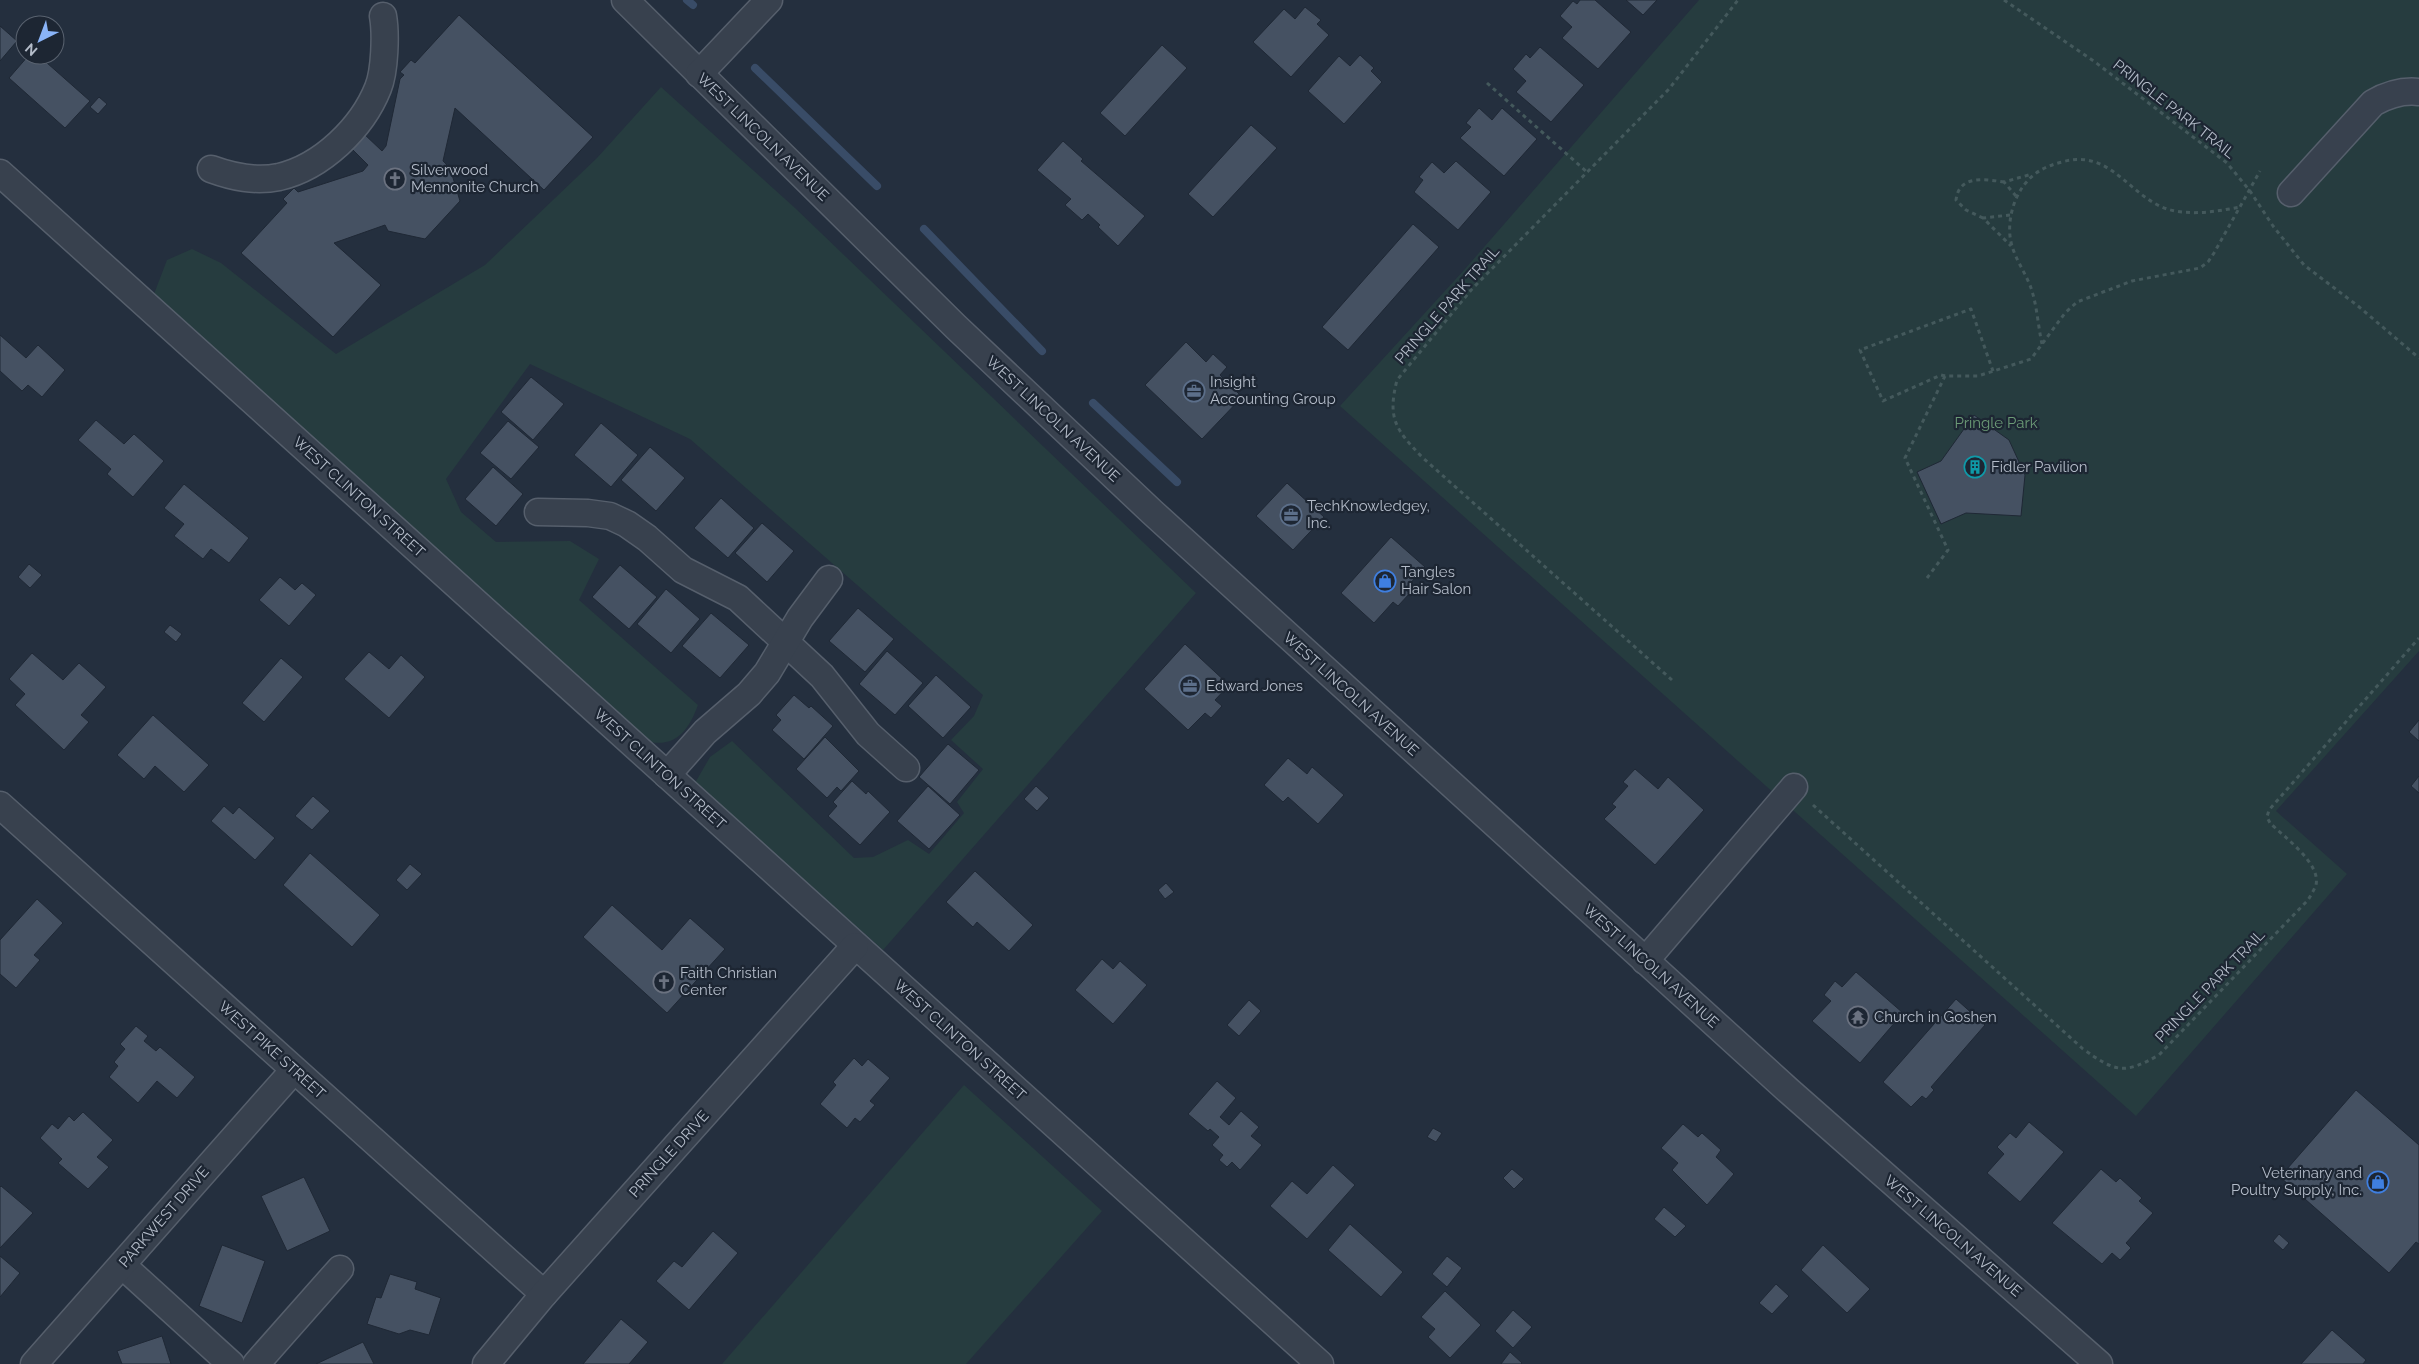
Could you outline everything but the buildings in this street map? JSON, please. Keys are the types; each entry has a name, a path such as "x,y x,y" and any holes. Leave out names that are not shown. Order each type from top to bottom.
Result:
{"street":[{"name":"WEST LINCOLN AVENUE","path":"625,0 1043,410 1280,630 1900,1190 2099,1364"},
{"path":"699,74 769,0"},
{"path":"211,169 239,178 278,177 312,165 340,141 362,116 379,86 386,32 383,16"},
{"path":"2291,193 2373,103 2386,96 2408,91 2419,92"},
{"name":"WEST CLINTON STREET","path":"0,173 1320,1364"},
{"path":"538,512 588,513 610,516 627,524 683,570 738,598 822,676 868,734 906,768"},
{"path":"667,775 705,732 749,694 768,673 800,618 829,579"},
{"path":"1645,961 1794,787"},
{"name":"WEST PIKE STREET","path":"0,805 544,1294"},
{"name":"PRINGLE DRIVE","path":"486,1364 544,1294 855,946"},
{"name":"PARKWEST DRIVE","path":"34,1364 294,1070"},
{"path":"122,1265 231,1364"},
{"path":"256,1364 340,1269"}],"path":[{"name":"PRINGLE PARK TRAIL","path":"1672,680 1423,458 1405,439 1393,418 1392,398 1397,380 1472,289 1668,89 1738,0"},
{"name":"PRINGLE PARK TRAIL","path":"2004,0 2095,62 2220,158 2250,190 2273,226 2304,265 2358,306 2419,358"},
{"path":"1487,83 1587,172"},
{"path":"2012,246 1983,218 1966,210 1956,200 1957,190 1963,183 1976,180 2004,182 2033,174 2050,165 2069,160 2089,160 2108,167 2147,199 2174,211 2198,213 2240,207"},
{"path":"1993,372 1971,309 1860,350 1883,401 1941,375 1978,376 1993,372 2031,360 2065,313 2078,302 2132,281 2186,273 2200,268 2208,262 2260,171"},
{"path":"2033,174 2016,196 2010,215 2012,246 2032,290 2042,344"},
{"path":"2004,182 2016,196"},
{"path":"1983,218 2010,215"},
{"path":"1927,578 1948,550 1905,458 1945,376"},
{"name":"PRINGLE PARK TRAIL","path":"1794,787 2083,1050 2107,1066 2121,1069 2139,1066 2159,1055 2308,900 2316,884 2314,868 2302,853 2270,823 2267,817 2269,810 2419,638"}],"green space":[{"name":"Pringle Park","path":"1699,0 2419,0 2419,651 2276,811 2347,874 2136,1116 1340,406 1465,269"},
{"path":"661,87 795,208 1196,593 883,950 695,783 710,757 732,741 854,858 873,857 908,840 929,854 964,813 957,802 983,769 951,740 974,716 983,695 690,439 530,364 446,479 461,512 496,542 570,541 599,559 579,600 698,705 686,729 675,739 668,742 650,742 154,294 167,260 192,249 221,263 336,354 485,265 597,158"},
{"path":"964,1085 1102,1211 966,1364 722,1364"}],"waterway":[{"path":"687,0 693,5"},
{"path":"755,68 877,186"},
{"path":"924,229 1042,351"},
{"path":"1093,403 1177,482"}],"place":[{"name":"Silverwood Mennonite Church","path":"395,179"},
{"name":"Insight Accounting Group","path":"1194,391"},
{"name":"Fidler Pavilion","path":"1975,467"},
{"name":"TechKnowledgey, Inc.","path":"1291,515"},
{"name":"Tangles Hair Salon","path":"1385,581"},
{"name":"Edward Jones","path":"1190,686"},
{"name":"Faith Christian Center","path":"664,982"},
{"name":"Church in Goshen","path":"1858,1017"},
{"name":"Veterinary and Poultry Supply, Inc.","path":"2378,1182"}]}
